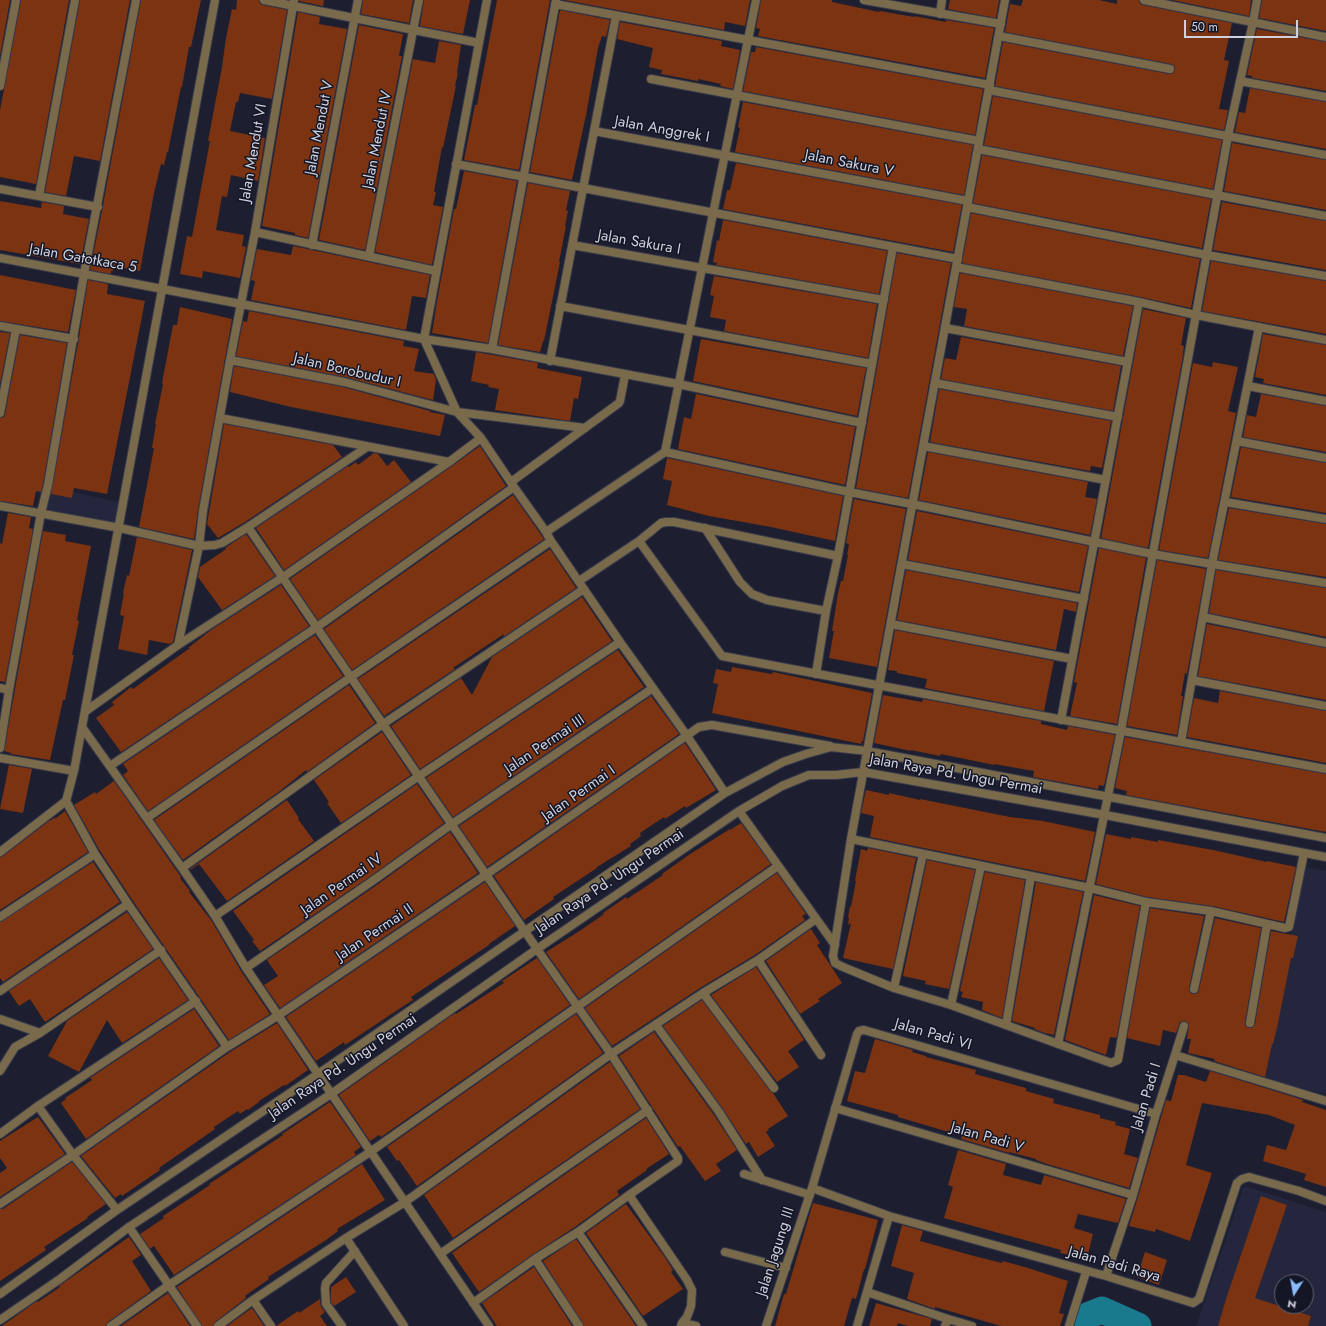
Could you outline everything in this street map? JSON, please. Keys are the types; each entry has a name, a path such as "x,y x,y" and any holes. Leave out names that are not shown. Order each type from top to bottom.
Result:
{"street":[{"path":"0,86 16,0"},
{"path":"39,196 75,0"},
{"path":"0,748 41,513 48,485 74,339 84,274 136,0"},
{"path":"0,852 66,801 74,771 120,528 161,288 215,0"},
{"path":"264,0 293,2 355,17 479,43"},
{"name":"Jalan Mendut V","path":"312,244 358,0"},
{"name":"Jalan Mendut IV","path":"369,256 419,0"},
{"path":"487,0 424,339 457,412 482,438 512,485 546,532 725,793"},
{"path":"546,532 665,452 756,0"},
{"path":"864,0 883,2 940,14 1001,24"},
{"path":"940,14 942,0"},
{"path":"1005,0 868,750 850,839 833,956 835,963 843,968 894,988 951,1005 1111,1063 1118,1060 1146,902"},
{"path":"1144,0 1326,37"},
{"path":"1058,1044 1105,815 1228,136 1254,22 1257,0"},
{"name":"Jalan Mendut VI","path":"178,646 199,546 203,511 255,232 293,2"},
{"path":"492,349 556,2 616,16 748,40 1326,155"},
{"path":"550,361 616,16"},
{"path":"999,36 1170,68"},
{"path":"651,79 979,145 1217,196 1326,216"},
{"path":"1240,81 1326,97"},
{"name":"Jalan Anggrek I","path":"594,131 724,155"},
{"name":"Jalan Sakura V","path":"724,155 1207,254 1326,276"},
{"path":"456,164 958,259"},
{"path":"0,189 98,206"},
{"path":"255,232 436,271"},
{"name":"Jalan Sakura I","path":"572,245 884,300"},
{"path":"816,674 826,611 838,556 893,246"},
{"name":"Jalan Gatotkaca 5","path":"0,258 161,288 241,305 424,339 492,349 678,384 862,423"},
{"path":"956,268 1139,302 1196,315 1326,340"},
{"path":"1061,720 1139,302"},
{"path":"560,306 872,364"},
{"path":"0,326 74,339"},
{"path":"1181,742 1212,564 1259,327"},
{"path":"945,328 1128,362"},
{"path":"0,413 16,329"},
{"name":"Jalan Borobudur I","path":"230,360 344,382 457,412 585,428"},
{"path":"110,766 317,628 512,485 619,403 625,375"},
{"path":"935,383 1118,417"},
{"path":"1248,386 1326,401"},
{"path":"220,418 449,462"},
{"path":"86,711 178,646 282,577 482,438"},
{"path":"1237,441 1326,458"},
{"path":"923,446 1106,480"},
{"path":"0,506 120,528 199,546 215,545 222,543 248,527 367,447"},
{"path":"665,452 849,492 1152,554 1326,583"},
{"path":"1225,502 1326,519"},
{"path":"579,581 639,541 661,523 666,522 674,522 705,528 838,556"},
{"path":"248,527 526,930 537,949 611,1054 678,1157 678,1160 578,1232 535,1259 473,1303"},
{"path":"705,528 740,582 752,594 767,600 826,611"},
{"path":"147,818 551,541"},
{"path":"639,541 722,656 1326,769"},
{"path":"902,564 1084,599"},
{"path":"182,868 384,724 584,589"},
{"path":"1203,618 1326,643"},
{"path":"891,624 1072,659"},
{"path":"215,916 419,776 620,642"},
{"path":"1192,680 1326,706"},
{"path":"0,688 9,690"},
{"name":"Jalan Permai III","path":"452,824 653,688"},
{"name":"Jalan Permai I","path":"487,874 699,727 712,725 831,747"},
{"path":"82,727 215,916 246,968 489,1326"},
{"name":"Jalan Raya Pd. Ungu Permai","path":"0,1294 117,1210 318,1074 725,793 783,762 831,747 868,750 1326,838"},
{"path":"0,758 74,771"},
{"name":"Jalan Raya Pd. Ungu Permai","path":"0,1320 60,1279 129,1227 331,1094 537,949 739,811 782,786 809,775 836,775 863,772 1105,815 1326,857"},
{"path":"66,801 96,854 128,904 228,1047"},
{"path":"739,811 835,945"},
{"name":"Jalan Permai IV","path":"246,968 452,824"},
{"path":"850,839 1090,888 1146,902 1211,911 1285,928 1289,926 1304,853"},
{"path":"0,917 96,854"},
{"path":"894,988 923,854"},
{"path":"111,1326 169,1285 370,1152 778,866"},
{"path":"951,1005 981,866"},
{"name":"Jalan Permai II","path":"0,1204 228,1047 279,1016 487,874"},
{"path":"1006,1025 1031,876"},
{"path":"0,991 128,904"},
{"path":"1194,989 1211,911"},
{"path":"218,1326 253,1300 346,1238 404,1202 611,1054 703,993 758,960 816,919"},
{"path":"1250,1023 1267,924"},
{"path":"0,1071 15,1047 40,1033 161,950"},
{"path":"758,960 821,1055"},
{"path":"703,993 774,1088"},
{"path":"0,1134 38,1106 196,1001"},
{"path":"0,1019 40,1033"},
{"path":"656,1025 719,1112 762,1180"},
{"path":"1175,1055 1184,1026"},
{"name":"Jalan Padi VI","path":"811,1191 834,1108 859,1031 864,1030 1156,1114"},
{"name":"Jalan Padi I","path":"1106,1276 1175,1055 1326,1101"},
{"path":"38,1106 73,1155 117,1210"},
{"name":"Jalan Padi V","path":"834,1108 1132,1195"},
{"path":"440,1254 648,1110"},
{"name":"Jalan Padi Raya","path":"744,1174 762,1180 811,1191 889,1216 1086,1272 1106,1276 1193,1303 1199,1300 1237,1183 1242,1179 1249,1178 1299,1191 1326,1201"},
{"name":"Jalan Jagung III","path":"766,1326 811,1191"},
{"path":"628,1195 687,1280 692,1290 691,1306 687,1317 682,1324 696,1326"},
{"path":"857,1326 889,1216"},
{"path":"129,1227 197,1326"},
{"path":"578,1232 643,1326"},
{"path":"346,1238 404,1326"},
{"path":"342,1326 326,1304 325,1288 326,1283 355,1251"},
{"path":"725,1252 786,1268"},
{"path":"535,1259 579,1326"},
{"path":"1069,1326 1086,1272"},
{"path":"868,1292 947,1323 972,1326"},
{"path":"253,1300 271,1326"}],"shaded area":[{"path":"39,484 126,504 118,531 42,516"},
{"path":"1304,867 1326,871 1326,1094 1263,1080"},
{"path":"1244,1186 1326,1212 1326,1326 1196,1326"}],"building":[{"path":"0,0 10,0 0,56"},
{"path":"21,0 69,0 36,184 0,177 0,110"},
{"path":"80,0 130,0 100,161 74,156 66,196 45,192"},
{"path":"141,0 201,0 191,47 189,47 168,152 164,165 161,164 154,193 140,271 114,266 111,274 90,270 103,208"},
{"path":"237,0 259,0 260,4 287,10 272,99 240,93 238,102 236,102 230,131 265,138 258,181 231,175 227,197 222,196 216,230 244,235 242,246 246,247 240,278 203,271 202,278 180,274 187,236 192,237 210,141 208,141 226,38 232,9 236,10"},
{"path":"299,0 324,0 323,6"},
{"path":"363,0 413,0 409,23 361,14"},
{"path":"424,0 470,0 463,34 420,26"},
{"path":"497,0 550,0 519,170 464,160 475,105 477,105"},
{"path":"564,0 750,0 745,26 725,22 724,30"},
{"path":"761,0 832,0 832,2 879,12 914,16 946,22 946,20 994,28 985,78 758,36 760,29 756,28"},
{"path":"950,0 999,0 996,18 948,9"},
{"path":"1023,0 1099,0 1117,4 1117,0 1139,0 1140,4 1143,5 1232,23 1224,60 1229,61 1219,109 1228,110 1224,130 995,86 1003,42 1169,74 1172,74 1175,70 1175,67 1171,64 1005,32 1010,4 1021,6"},
{"path":"1172,0 1251,0 1249,16"},
{"path":"1262,0 1326,0 1326,31 1259,18"},
{"path":"560,10 610,20 606,37 602,36 598,48 572,180 530,172"},
{"path":"298,12 320,17 319,24 347,29 308,238 295,235 295,233 262,226"},
{"path":"620,22 722,41 721,46 740,50 733,89 720,86 721,84 698,79 698,81 661,74 662,70 649,67 653,48 617,39"},
{"path":"359,25 403,34 399,56 402,56 365,250 319,240"},
{"path":"1257,29 1326,42 1326,91 1252,78 1252,76 1247,75"},
{"path":"439,41 461,45 456,86 443,148 442,147 434,192 436,192 433,205 443,207 432,265 375,252 413,59 435,63"},
{"path":"756,47 983,89 975,135 743,91 751,52 755,52"},
{"path":"1250,88 1326,102 1326,149 1235,132 1239,112 1245,113"},
{"path":"993,96 1222,140 1213,189 984,145"},
{"path":"743,102 973,145 964,195 735,152"},
{"path":"1232,143 1326,160 1326,210 1224,191"},
{"path":"982,155 1211,199 1202,248 973,203"},
{"path":"736,163 962,205 953,252 723,209 727,190 730,190"},
{"path":"464,171 517,181 488,343 432,333 454,209 456,209"},
{"path":"528,183 570,191 566,210 568,211 560,262 544,341 540,352 498,345"},
{"path":"0,201 41,208 42,202 64,206 63,214 89,219 80,264 0,250"},
{"path":"1222,202 1326,221 1326,270 1213,250"},
{"path":"971,213 1200,259 1191,308 962,263"},
{"path":"723,220 887,251 879,294 716,265 717,263 713,262 717,240 719,241"},
{"path":"293,246 430,275 426,298 412,296 406,330 251,300 255,281 251,280 257,249 291,255"},
{"path":"897,253 951,263 908,498 856,488"},
{"path":"1211,261 1326,281 1326,334 1202,311"},
{"path":"960,273 1133,306 1123,356 964,326 967,309 954,307"},
{"path":"0,275 76,290 68,332 0,321"},
{"path":"714,276 877,304 868,358 724,331 726,320 710,317 714,296 710,295"},
{"path":"88,280 108,284 107,294 145,301 107,494 74,488 72,498 51,494 79,340"},
{"path":"180,307 232,319 194,539 139,527 154,448 152,448 162,383 173,325 177,325"},
{"path":"1143,309 1186,318 1181,345 1184,346 1182,361 1148,548 1101,538"},
{"path":"249,311 404,341 403,346 419,349 414,371 434,374 436,380 433,400 345,377 236,356 243,321 247,322"},
{"path":"0,332 10,333 0,384"},
{"path":"1263,334 1326,345 1326,395 1263,383 1264,379 1255,377"},
{"path":"20,335 67,343 43,484 41,492 36,491 33,506 0,501 0,418 4,417 5,414"},
{"path":"961,337 1121,366 1113,411 941,379 945,358 956,360"},
{"path":"701,339 866,368 857,416 693,381"},
{"path":"476,352 538,363 537,368 582,377 578,399 574,398 570,421 495,410 499,389 471,381"},
{"path":"1213,362 1238,367 1228,411 1236,413 1208,558 1159,550 1193,363 1212,367"},
{"path":"234,366 343,387 445,415 440,436 291,407 230,392"},
{"path":"939,389 1111,421 1102,468 1091,466 1090,471 930,442"},
{"path":"696,394 855,427 845,485 678,449 684,417 691,419"},
{"path":"1261,394 1326,406 1326,452 1243,437 1247,415 1256,417"},
{"path":"224,424 333,445 342,457 245,522 218,538 207,524"},
{"path":"480,446 506,486 318,620 290,579"},
{"path":"1241,447 1326,463 1326,513 1231,497"},
{"path":"928,452 1088,482 1085,497 1097,499 1090,535 919,500"},
{"path":"374,453 378,454 387,466 394,460 411,482 284,570 256,528 348,466 349,467 356,462 358,465"},
{"path":"667,458 843,496 835,541 771,527 709,516 667,505 672,481 663,479"},
{"path":"513,495 544,539 352,670 324,629"},
{"path":"854,499 906,509 877,667 829,658 834,631 832,631 838,593 841,581 843,581 848,555 849,544 846,543"},
{"path":"1229,508 1326,524 1326,577 1218,560"},
{"path":"917,511 1088,546 1079,592 908,560"},
{"path":"8,513 31,517 29,528 33,529 5,682 0,681 0,543 2,544"},
{"path":"43,531 66,535 65,541 91,546 77,620 79,621 72,655 74,655 65,700 63,700 50,760 11,754 4,751"},
{"path":"246,534 275,576 222,610 198,577 200,567"},
{"path":"137,537 192,550 173,642 170,644 149,640 147,655 118,649 124,616 120,615 123,593 127,575 129,576"},
{"path":"1099,548 1146,558 1117,724 1070,716 1077,683 1074,682"},
{"path":"550,549 576,588 503,637 504,634 453,668 455,669 384,716 358,679"},
{"path":"1157,560 1206,569 1187,674 1185,673 1177,735 1127,726"},
{"path":"906,570 1077,603 1076,612 1064,609 1056,650 897,620"},
{"path":"1216,570 1326,588 1326,637 1209,613"},
{"path":"281,585 309,626 121,752 96,718 114,705 112,702 131,687 133,689 190,648 188,648 211,630"},
{"path":"582,597 612,641 420,769 391,726 461,678 472,695 492,657"},
{"path":"1207,624 1326,648 1326,700 1198,676"},
{"path":"895,630 1054,661 1044,711 925,688 927,679 888,670"},
{"path":"315,635 343,676 148,811 123,775 128,771 123,764"},
{"path":"618,650 644,687 453,817 426,778"},
{"path":"732,667 772,674 773,672 872,693 863,741 861,744 712,713 718,684 713,683 716,669 731,672"},
{"path":"349,685 375,723 307,772 306,770 280,791 183,860 154,820"},
{"path":"1220,691 1326,711 1326,763 1187,737 1194,698 1218,703"},
{"path":"883,695 922,702 923,699 1041,721 1041,724 1067,730 1068,726 1115,735 1104,786 1099,785 1098,789 1033,777 1034,771 994,765 941,754 940,756 911,751 874,743"},
{"path":"651,696 679,734 487,867 459,826"},
{"path":"382,732 411,775 341,823 327,803 329,802 314,780"},
{"path":"1125,737 1326,774 1326,832 1126,795 1127,791 1115,788"},
{"path":"685,743 716,790 686,808 685,806 665,819 664,817 640,833 641,836 630,844 631,846 553,897 554,899 524,920 494,876"},
{"path":"9,765 32,769 23,813 0,809"},
{"path":"114,781 181,877 180,878 190,891 189,892 211,920 241,971 270,1014 229,1040 100,851 74,805 95,792 96,794"},
{"path":"417,784 444,823 368,878 260,951 233,911"},
{"path":"866,790 889,795 889,793 1010,817 1043,821 1095,832 1085,881 870,837 874,816 861,813"},
{"path":"287,800 299,818 298,819 314,841 227,901 199,864 190,870 190,869"},
{"path":"65,811 88,852 0,910 0,857"},
{"path":"741,823 771,864 579,999 546,952 581,930 626,897 627,899 663,875 662,874 690,854"},
{"path":"450,832 478,873 280,1008 264,985 278,976 267,960 374,887"},
{"path":"1106,834 1131,839 1131,837 1158,842 1158,840 1296,867 1284,922 1212,906 1147,897 1096,884"},
{"path":"868,848 916,858 893,969 843,958 851,923 848,925 848,918 861,849 867,851"},
{"path":"927,860 975,870 949,989 925,984 926,981 903,976"},
{"path":"93,862 120,902 3,982 0,978 0,922"},
{"path":"985,872 1025,880 1002,1018 982,1010 983,1002 961,997 963,992 960,991"},
{"path":"777,873 806,914 802,916 805,920 755,955 700,988 612,1046 585,1008"},
{"path":"485,882 515,926 411,997 413,1000 345,1045 344,1042 316,1061 286,1017"},
{"path":"1036,882 1083,892 1054,1035 1012,1021"},
{"path":"1094,895 1140,906 1117,1036 1116,1038 1110,1037 1106,1055 1065,1040"},
{"path":"1150,908 1204,916 1189,988 1190,993 1193,994 1198,993 1199,990 1215,918 1261,928 1245,1022 1245,1025 1249,1028 1252,1028 1255,1024 1271,931 1298,936 1293,958 1291,958 1277,1028 1265,1077 1214,1061 1215,1059 1188,1053 1191,1039 1187,1039 1189,1025 1185,1021 1180,1022 1176,1033 1163,1030 1160,1046 1127,1038"},
{"path":"127,912 153,949 45,1022 30,999 19,1006 9,991"},
{"path":"811,929 820,943 817,945 842,983 818,999 820,1001 800,1014 766,961"},
{"path":"159,958 188,1000 122,1043 107,1020 79,1072 48,1056 67,1021"},
{"path":"537,958 570,1005 381,1137 379,1135 370,1141 339,1095 455,1013 456,1014 504,983 502,981"},
{"path":"756,967 804,1040 788,1051 799,1067 777,1082 711,995"},
{"path":"702,1000 773,1093 788,1116 768,1129 769,1130 766,1132 775,1146 758,1157 749,1142 746,1144 723,1109 663,1026"},
{"path":"194,1009 219,1046 86,1139 61,1103 66,1099 65,1098 92,1080 90,1078"},
{"path":"576,1014 603,1053 417,1186 399,1160 397,1161 387,1147"},
{"path":"277,1023 308,1070 285,1086 284,1085 259,1101 248,1110 247,1109 240,1114 238,1111 159,1168 160,1170 122,1196 121,1194 115,1198 81,1156 230,1052"},
{"path":"654,1032 714,1115 737,1150 716,1164 721,1171 705,1181 680,1146 678,1147 619,1056"},
{"path":"875,1039 913,1050 912,1052 926,1057 976,1070 975,1074 1026,1088 1026,1091 1054,1099 1053,1103 1100,1115 1100,1118 1116,1122 1115,1125 1130,1129 1124,1154 1138,1158 1129,1188 1047,1164 1036,1159 961,1139 962,1136 898,1117 898,1115 847,1101 855,1071 865,1073"},
{"path":"610,1062 640,1109 453,1238 424,1195"},
{"path":"1210,1071 1303,1100 1302,1102 1326,1110 1326,1187 1304,1180 1306,1174 1263,1161 1267,1145 1286,1150 1295,1125 1269,1115 1202,1103 1186,1165 1212,1173 1190,1241 1156,1229 1155,1232 1129,1226 1166,1100 1171,1101 1178,1075 1184,1075 1206,1082"},
{"path":"330,1102 361,1147 354,1152 356,1155 174,1275 154,1246 150,1249 140,1234 164,1218 163,1216 210,1185 209,1184"},
{"path":"38,1117 65,1154 0,1197 0,1173 7,1168 0,1158 0,1141"},
{"path":"646,1118 669,1154 617,1191 619,1195 575,1227 479,1292 452,1253"},
{"path":"958,1150 1006,1164 1003,1175 1041,1185 1044,1175 1126,1199 1118,1223 1078,1214 1074,1228 1093,1234 1087,1258 1060,1253 1061,1250 944,1218 953,1187 948,1185"},
{"path":"72,1162 106,1204 87,1217 88,1218 44,1247 46,1250 0,1281 0,1209 3,1209"},
{"path":"362,1164 385,1200 337,1229 338,1231 326,1240 268,1277 269,1279 245,1296 246,1298 215,1322 213,1326 202,1326 177,1287"},
{"path":"1261,1196 1287,1205 1255,1298 1274,1304 1274,1314 1305,1314 1311,1316 1308,1326 1218,1326"},
{"path":"813,1203 878,1220 856,1299 852,1298 844,1326 775,1326 784,1294 786,1294"},
{"path":"626,1204 664,1256 673,1270 671,1272 683,1289 643,1316 586,1233"},
{"path":"902,1225 923,1231 920,1241 1002,1263 1003,1261 1068,1281 1059,1313 1064,1314 1060,1326 1001,1326 935,1307 935,1309 907,1299 914,1273 891,1266"},
{"path":"129,1237 141,1255 132,1261 151,1291 108,1322 106,1326 2,1326 37,1301 38,1302 60,1287 59,1286"},
{"path":"576,1239 636,1326 584,1326 543,1261"},
{"path":"1145,1252 1167,1260 1159,1285 1137,1277"},
{"path":"534,1267 572,1326 497,1326 489,1314 482,1303"},
{"path":"346,1277 356,1292 334,1306 331,1302 331,1287"},
{"path":"168,1293 190,1326 121,1326 158,1300"},
{"path":"320,1299 321,1307 325,1312 320,1316 327,1326 276,1326 298,1311 299,1313"},
{"path":"876,1303 932,1319 930,1326 908,1326 898,1323 897,1326 869,1326"},
{"path":"252,1308 264,1326 227,1326"}],"waterway":[{"path":"1079,1326 1087,1316 1102,1310 1138,1326"}]}
